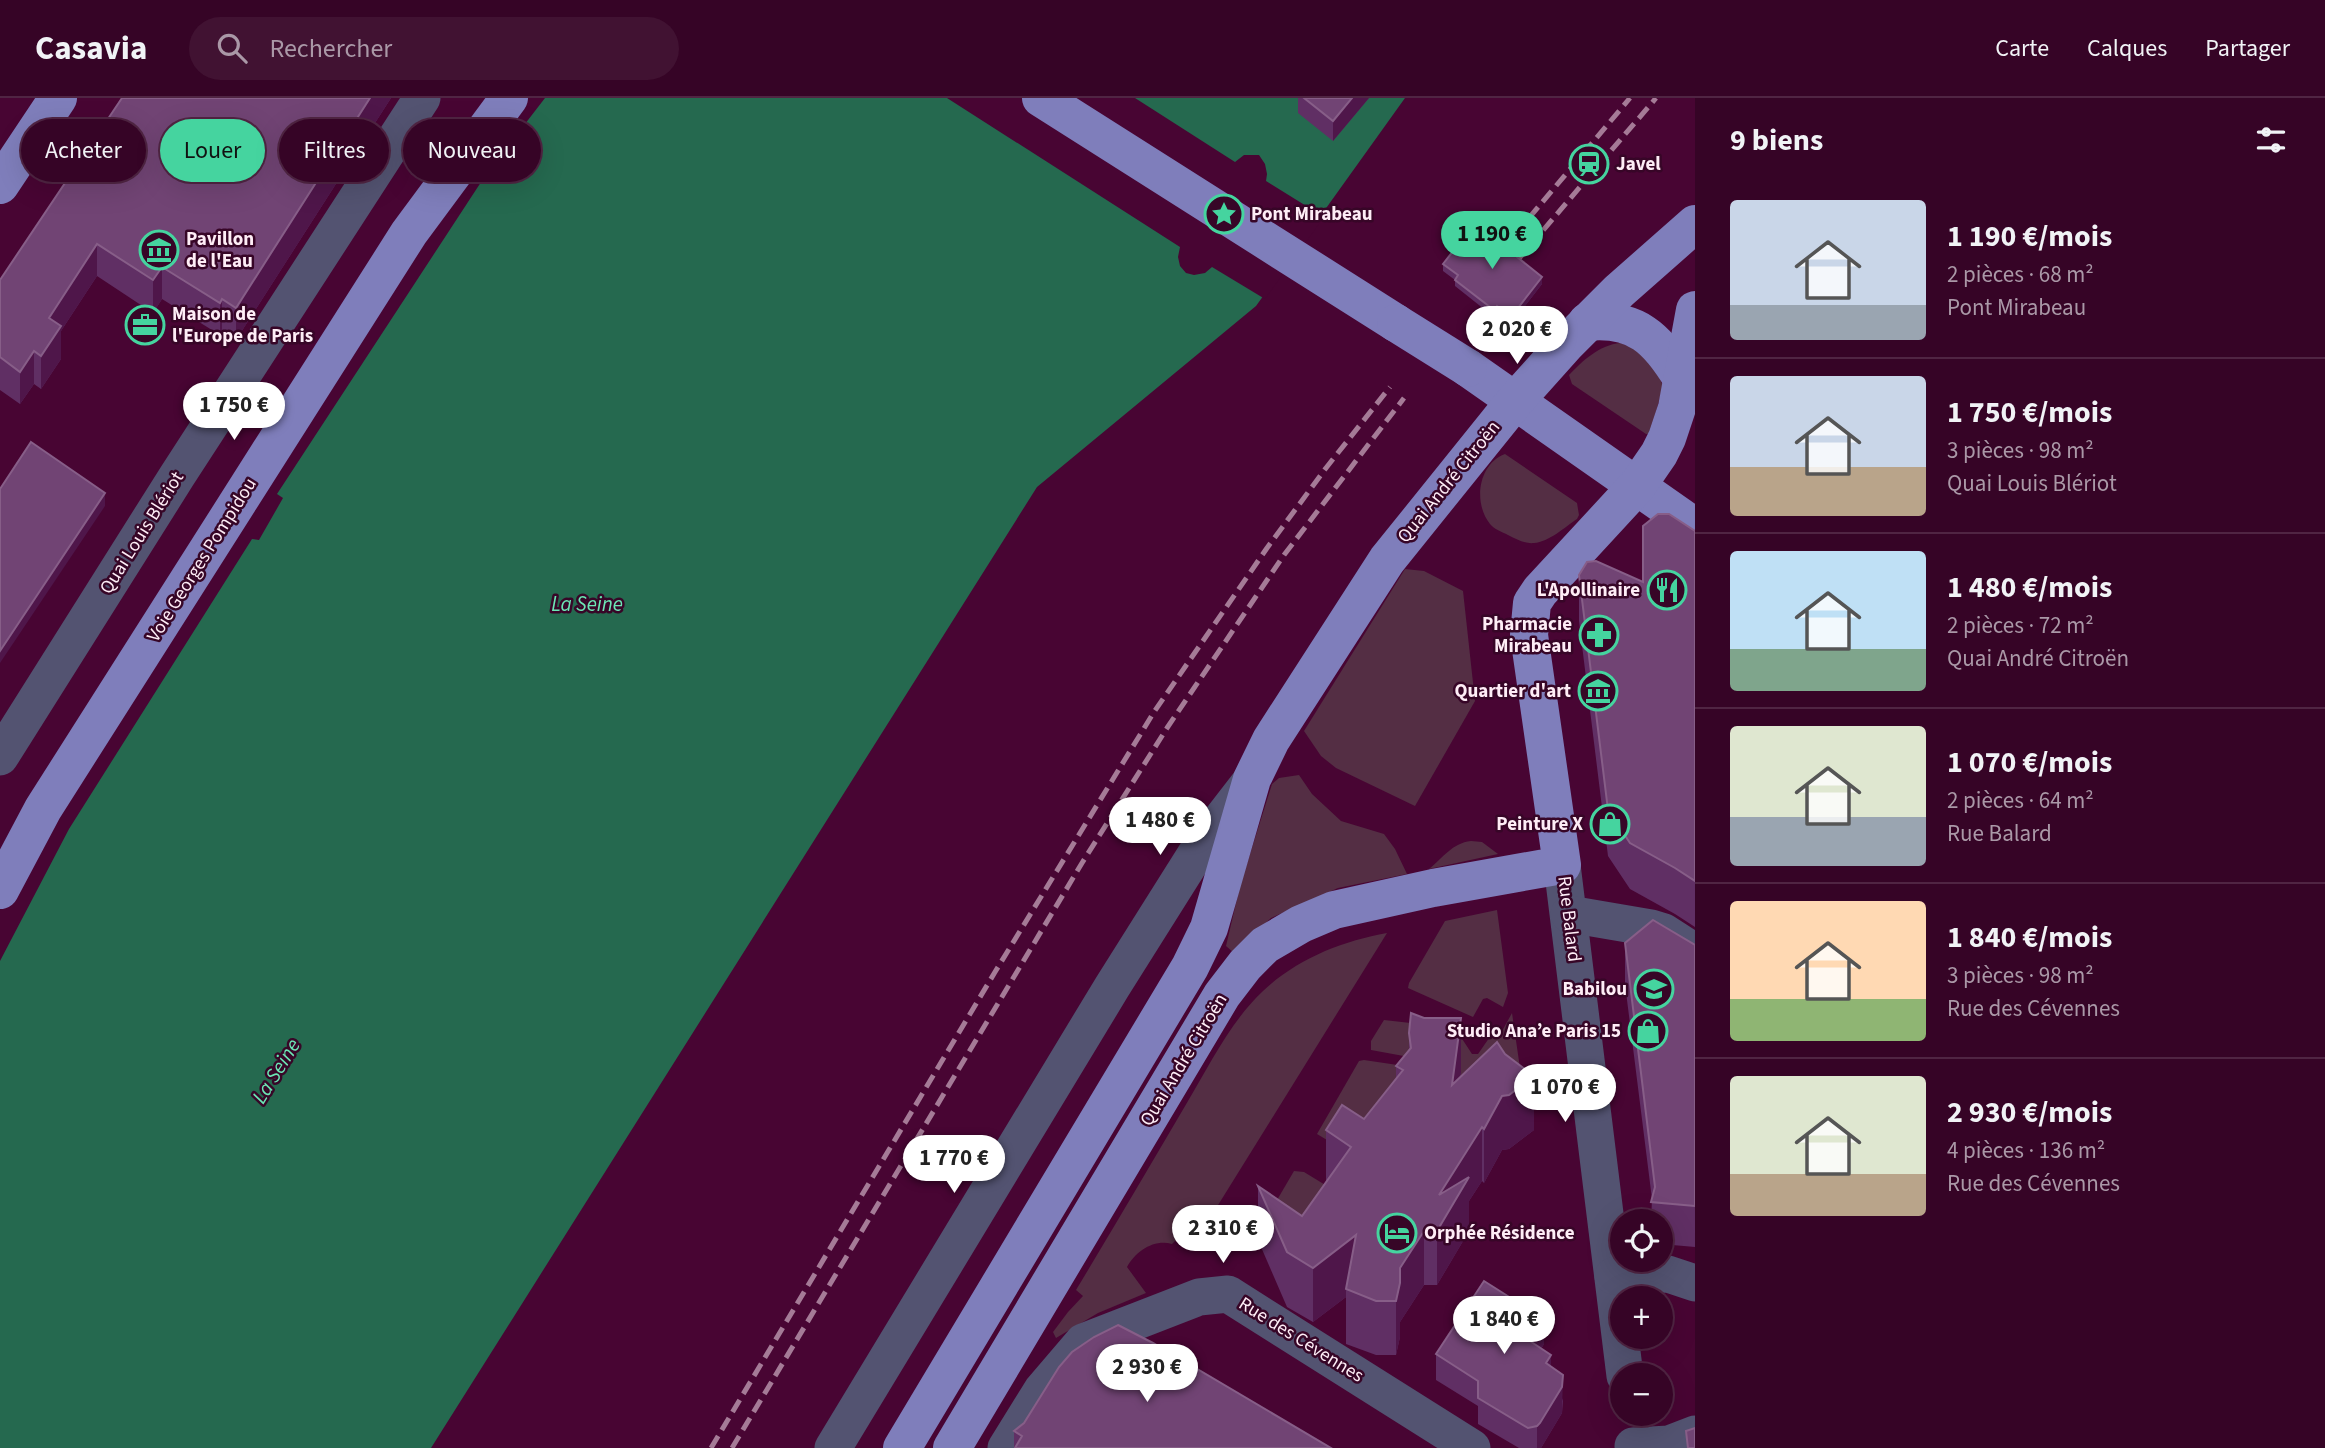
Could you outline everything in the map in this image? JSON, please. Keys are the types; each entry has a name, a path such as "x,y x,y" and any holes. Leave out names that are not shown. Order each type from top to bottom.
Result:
{"main road":[{"path":"0,185 58,98"},
{"name":"Voie Georges Pompidou","path":"1,887 43,808 409,233 509,98"},
{"path":"1041,98 1468,368 1695,527"},
{"name":"Quai André Citroën","path":"902,1448 1190,967 1209,928 1252,779 1271,740 1387,560 1514,401 1587,322 1651,261 1695,225"},
{"path":"1637,486 1667,438 1689,379 1695,310"},
{"path":"1587,322 1605,320 1632,325 1648,337 1689,379"},
{"name":"Rue Balard","path":"1562,865 1529,635 1532,603 1637,486"},
{"name":"Quai André Citroën","path":"952,1448 1222,995 1265,944 1334,909 1562,865"}],"street":[{"name":"Quai Louis Blériot","path":"0,757 184,465 422,98"},
{"name":"Quai André Citroën","path":"833,1448 1112,987 1202,844 1252,779"},
{"name":"Rue Balard","path":"1562,865 1623,1363"},
{"path":"1569,915 1651,928 1695,951"},
{"path":"1613,1276 1668,1274 1695,1283"},
{"name":"Rue des Cévennes","path":"1006,1448 1042,1390 1083,1342 1199,1297 1228,1294 1472,1448"},
{"path":"1632,1436 1669,1444 1695,1434"}],"shaded area":[{"path":"1620,343 1649,354 1663,386 1650,434 1646,434 1572,384 1569,375 1592,354"},
{"path":"1505,454 1577,503 1577,519 1551,537 1534,543 1517,540 1492,526 1481,506 1481,485 1489,466"},
{"path":"1405,569 1424,571 1463,591 1475,701 1415,806 1336,768 1321,756 1304,731"},
{"path":"1299,775 1312,794 1341,821 1384,834 1407,874 1338,888 1271,918 1234,953 1226,946 1240,886 1272,784 1279,778"},
{"path":"1471,841 1482,842 1498,854 1429,869 1453,848"},
{"path":"1497,910 1508,993 1503,1007 1487,998 1483,999 1473,1017 1408,988 1445,921"},
{"path":"1387,933 1192,1247 1178,1238 1172,1244 1159,1243 1140,1251 1127,1267 1146,1293 1098,1313 1056,1338 1053,1332 1083,1296 1076,1290 1213,1058 1251,1003 1276,980 1305,961 1337,946"},
{"path":"1512,1013 1529,1130 1464,1078 1425,1071 1420,1059 1371,1050 1371,1041 1384,1020 1455,1028 1472,1054 1478,1054 1494,1031 1501,1033"},
{"path":"1359,1061 1411,1067 1370,1166 1317,1134"},
{"path":"1294,1171 1304,1172 1345,1197 1332,1219 1263,1224"}],"water":[{"name":"La Seine","path":"545,98 1405,98 1256,306 1037,487 431,1448 0,1448 0,961 69,829 252,539 259,540 283,498 277,494 481,182 541,182 541,119 529,119"}],"pier":[{"name":"Pont Mirabeau","path":"947,98 1135,98 1235,162 1244,155 1259,155 1265,164 1266,181 1324,217 1265,299 1212,267 1205,273 1186,273 1180,266 1180,247"}],"building":[{"path":"122,98 370,98 357,119 279,119 279,182 316,182 236,308 222,299 220,303 162,267 153,280 97,244 49,318 61,326 41,356 34,351 20,372 0,357 0,280 66,182 146,182 146,119 108,119"},
{"path":"1304,98 1352,98 1333,121"},
{"path":"1475,223 1542,277 1511,317 1497,306 1494,310 1455,280 1458,275 1443,264"},
{"path":"31,442 105,493 0,651 0,489"},
{"path":"1658,514 1669,514 1695,531 1695,881 1630,843 1608,810 1579,575 1587,562 1596,561 1643,582 1643,526"},
{"path":"1653,920 1695,945 1695,1206 1651,1202 1655,1187 1625,943"},
{"path":"1411,1013 1424,1018 1461,1018 1452,1085 1497,1042 1505,1054 1534,1076 1509,1095 1502,1096 1484,1129 1482,1127 1439,1195 1469,1177 1437,1231 1424,1231 1400,1268 1396,1301 1376,1301 1346,1289 1356,1235 1313,1268 1287,1252 1258,1186 1302,1216 1351,1147 1326,1130 1342,1105 1364,1119 1403,1070 1396,1066 1411,1048"},
{"path":"1484,1281 1544,1319 1530,1341 1551,1355 1546,1363 1563,1375 1562,1387 1537,1426 1528,1428 1478,1398 1478,1381 1436,1354"},
{"path":"1118,1325 1331,1448 1015,1448 1022,1436 1014,1431 1024,1423 1059,1367 1072,1352"},
{"path":"1695,1428 1695,1448 1688,1448 1686,1431"}],"railway":[{"path":"1502,250 1630,98"},
{"path":"1516,262 1656,98"},
{"path":"711,1448 995,972 1154,712 1267,548 1390,387"},
{"path":"732,1448 1082,863 1167,728 1284,555 1404,398"}],"place":[{"name":"Javel","path":"1589,164"},
{"name":"Pont Mirabeau","path":"1224,214"},
{"name":"Pavillon de l'Eau","path":"159,250"},
{"name":"Maison de l'Europe de Paris","path":"145,325"},
{"name":"L'Apollinaire","path":"1667,590"},
{"name":"Pharmacie Mirabeau","path":"1599,635"},
{"name":"Quartier d'art","path":"1598,691"},
{"name":"Peinture X","path":"1610,824"},
{"name":"Babilou","path":"1654,989"},
{"name":"Studio Ana’e Paris 15","path":"1648,1031"},
{"name":"Orphée Résidence","path":"1397,1233"}]}
